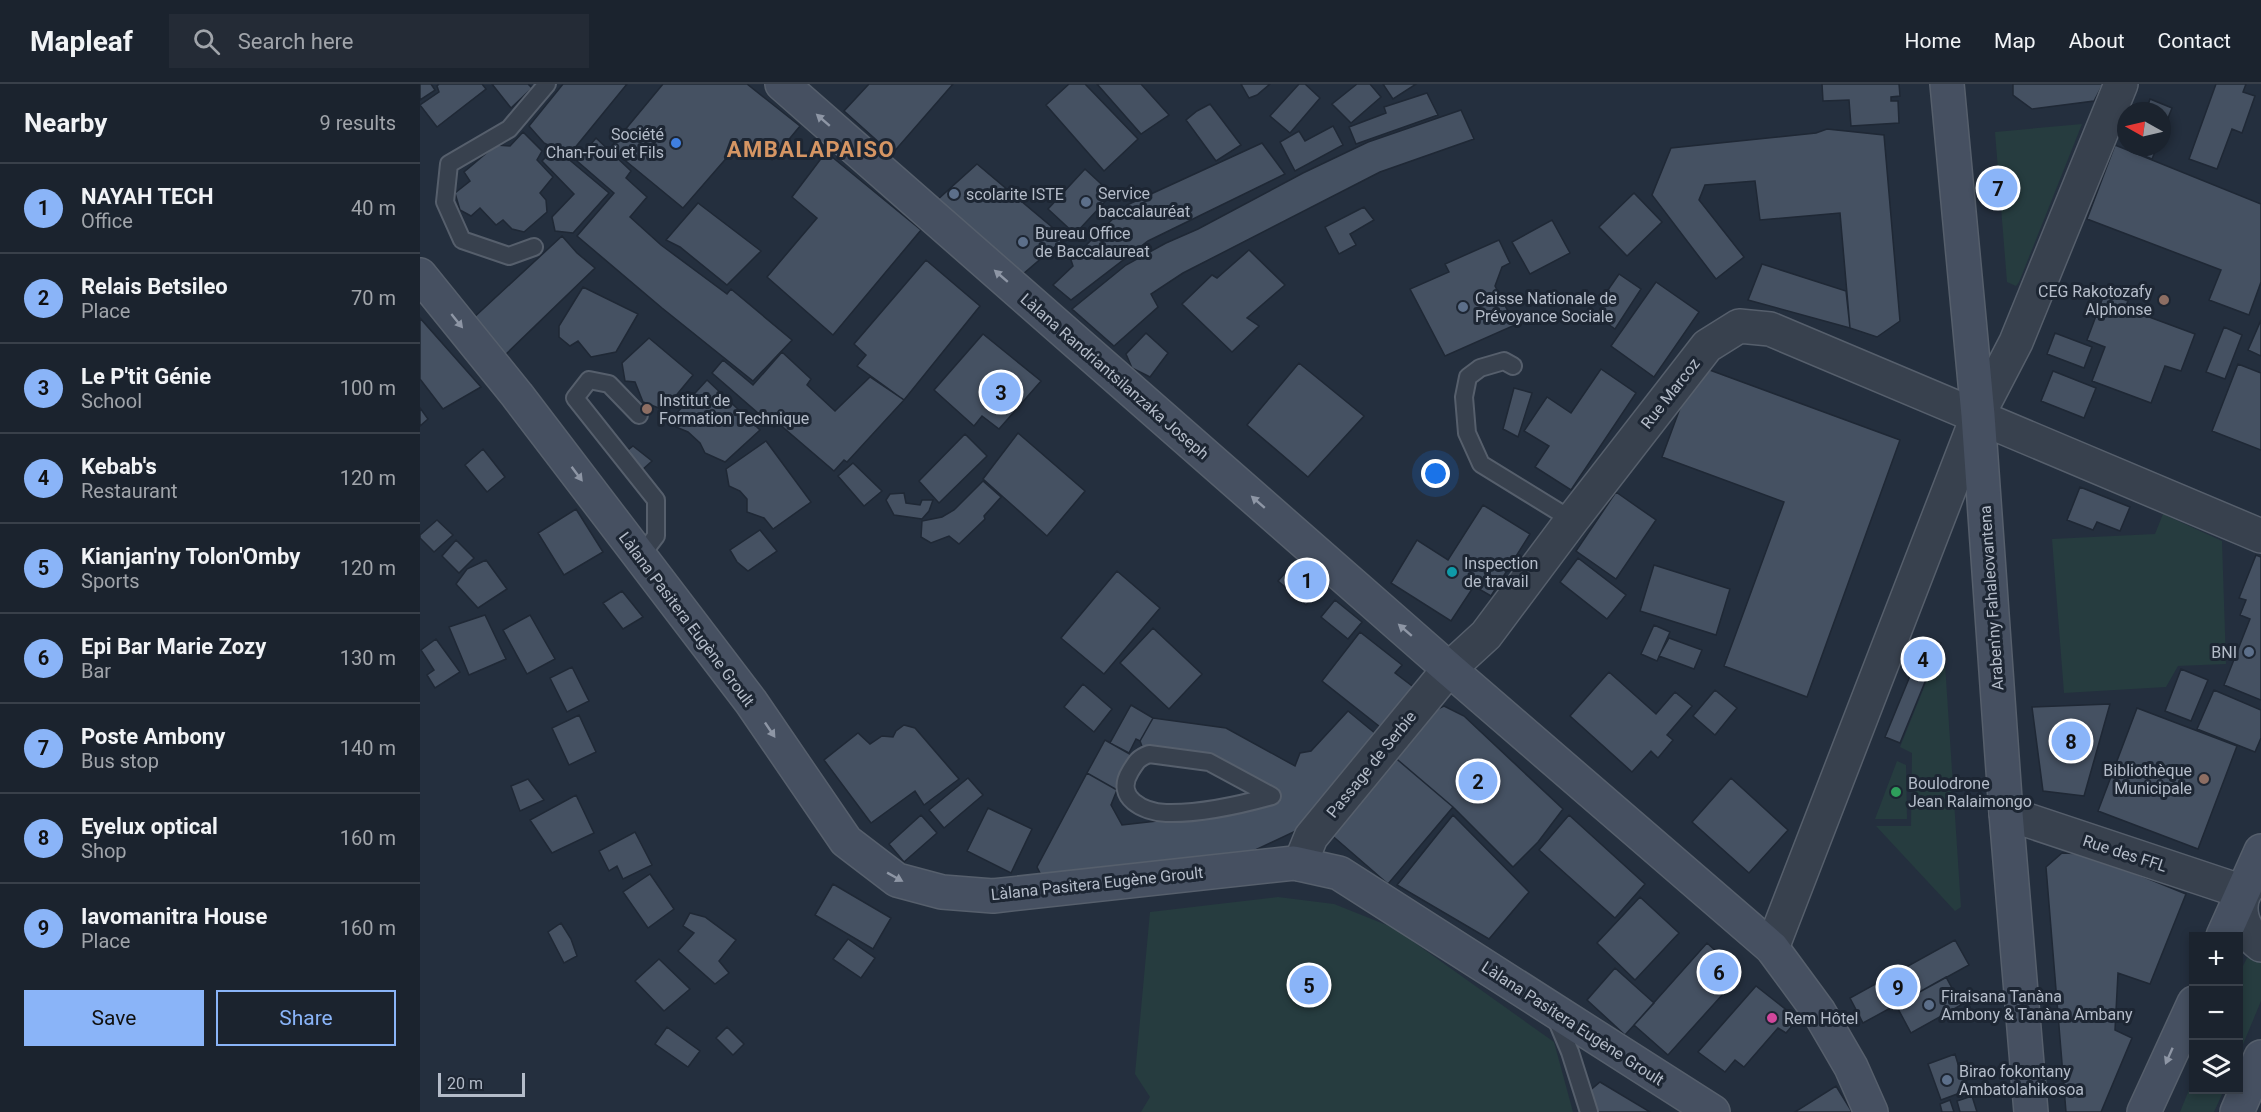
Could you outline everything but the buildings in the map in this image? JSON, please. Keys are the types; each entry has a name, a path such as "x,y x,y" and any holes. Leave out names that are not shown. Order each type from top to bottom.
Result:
{"street":[{"name":"Làlana Randriantsilanzaka Joseph","path":"782,84 1449,669 1772,948 1819,1012 1851,1067 1871,1112"},
{"name":"Araben'ny Fahaleovantena","path":"1947,84 1978,415 2006,813 2031,1112"},
{"path":"1772,948 1978,415 2016,342 2121,84"},
{"name":"Làlana Pasitera Eugène Groult","path":"420,275 517,395 751,702 846,841 897,880 942,892 993,896 1297,863 1340,873 1713,1112"},
{"name":"Rue Marcoz","path":"1449,669 1486,635 1707,346 1738,326 1770,329 2261,536"},
{"name":"Passage de Serbie","path":"1297,863 1311,837 1449,669"},
{"name":"Rue des FFL","path":"2006,813 2252,883"},
{"path":"2261,851 2241,914 2244,927 2261,945"},
{"path":"2225,932 2252,883"},
{"path":"2144,1112 2189,1012"},
{"path":"2237,1112 2261,1058"}],"lane":[{"path":"534,247 509,256 462,240 445,202 449,164 510,129 547,84"},
{"path":"1513,366 1504,361 1480,368 1468,377 1464,396 1467,433 1481,464 1572,520"},
{"path":"639,415 609,384 589,381 575,398 656,500 656,536 640,556"},
{"path":"1149,754 1209,762 1271,797 1187,812 1166,813 1148,810 1131,801 1124,788 1126,778 1138,758 1149,754"},
{"path":"1297,863 1300,829"},
{"path":"1552,1010 1570,1052 1589,1112"}],"green space":[{"path":"2082,124 2016,286 2007,282 1995,132"},
{"path":"2163,514 2222,541 2226,664 2178,666 2166,687 2064,693 2052,539 2155,534"},
{"path":"1945,664 1961,907 1955,911 1876,826 1911,826 1912,753 1900,747 1933,665"},
{"name":"Boulodrone Jean Ralaimongo","path":"1897,761 1906,765 1907,819 1875,819"},
{"path":"1278,897 1334,904 1394,928 1554,1042 1573,1112 1141,1112 1150,1097 1135,1074 1150,912"},
{"path":"2255,954 2261,955 2261,1001 2243,1044 2243,966 2247,958"},
{"path":"2189,1090 2189,1094 2222,1094 2214,1112 2180,1112"}],"place":[{"name":"Société Chan-Foui et Fils","path":"676,143"},
{"name":"Poste Ambony","path":"1998,188"},
{"name":"scolarite ISTE","path":"954,194"},
{"name":"Service baccalauréat","path":"1086,202"},
{"name":"Bureau Office de Baccalaureat","path":"1023,242"},
{"name":"CEG Rakotozafy Alphonse","path":"2164,300"},
{"name":"Caisse Nationale de Prévoyance Sociale","path":"1463,307"},
{"name":"Le P'tit Génie","path":"1001,392"},
{"name":"Institut de Formation Technique","path":"647,409"},
{"name":"Inspection de travail","path":"1452,572"},
{"name":"NAYAH TECH","path":"1307,580"},
{"name":"BNI","path":"2249,652"},
{"name":"Kebab's","path":"1923,659"},
{"name":"Eyelux optical","path":"2071,741"},
{"name":"Bibliothèque Municipale","path":"2204,779"},
{"name":"Relais Betsileo","path":"1478,781"},
{"name":"Boulodrone Jean Ralaimongo","path":"1896,792"},
{"name":"Epi Bar Marie Zozy","path":"1719,972"},
{"name":"Kianjan'ny Tolon'Omby","path":"1309,985"},
{"name":"Iavomanitra House","path":"1898,987"},
{"name":"Firaisana Tanàna Ambony & Tanàna Ambany","path":"1929,1005"},
{"name":"Rem Hôtel","path":"1772,1018"},
{"name":"Birao fokontany Ambatolahikosoa","path":"1947,1080"}],"district":[{"name":"AMBALAPAISO","path":"811,149"}]}
